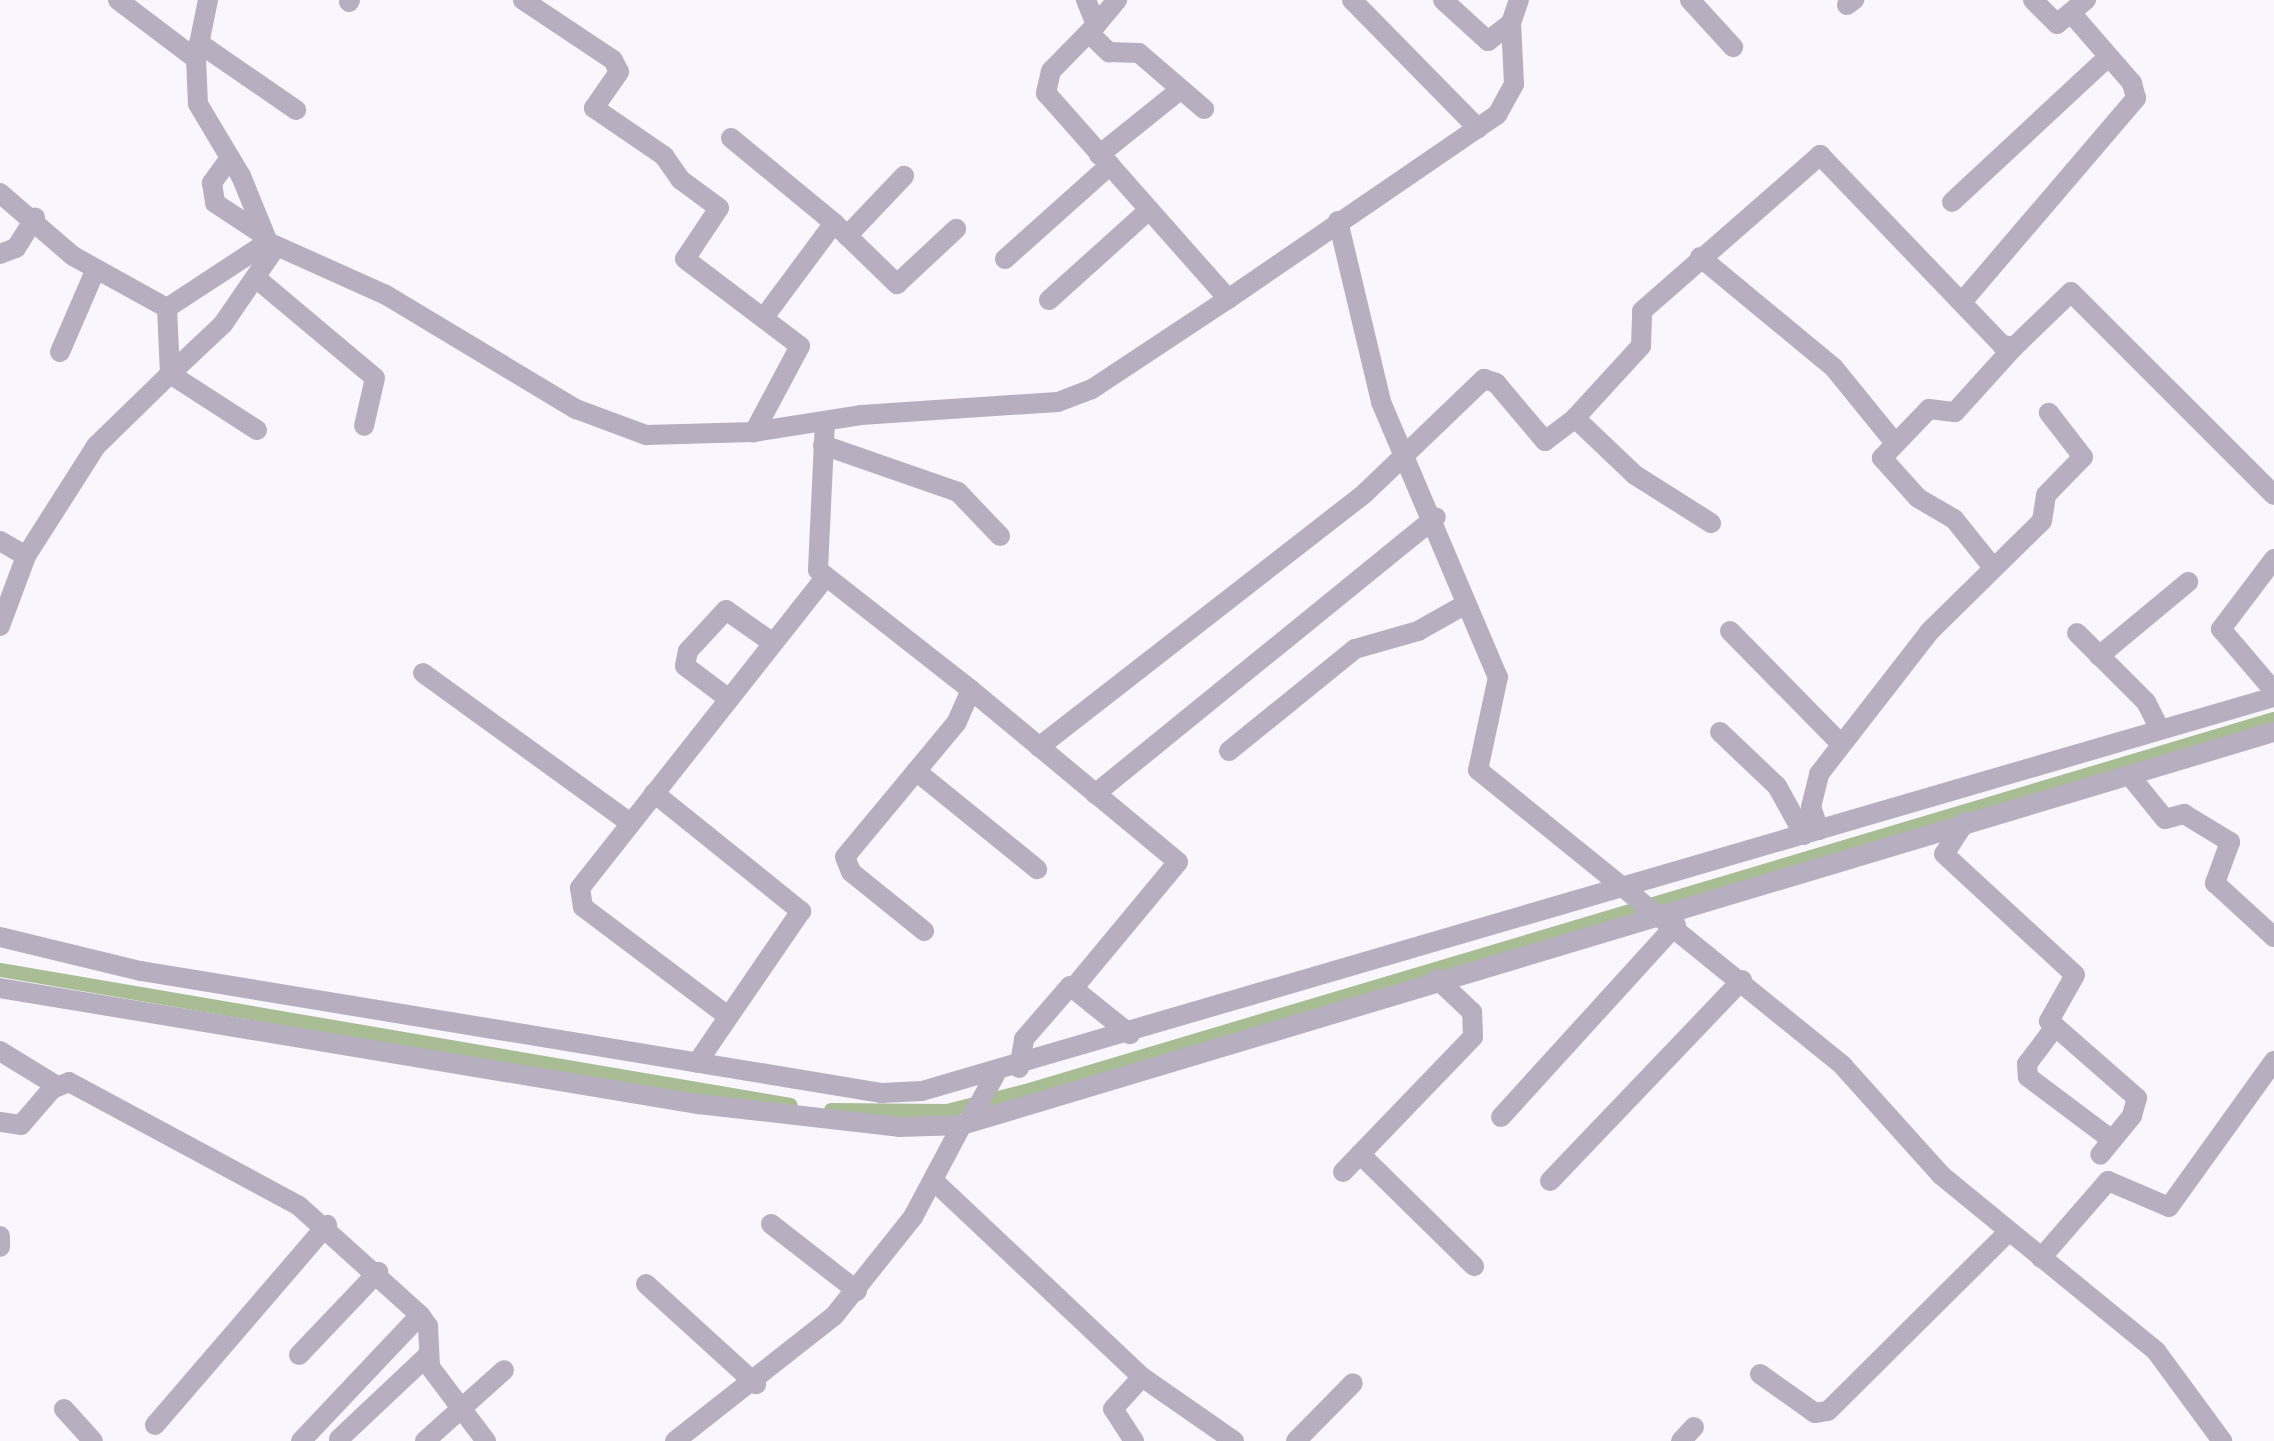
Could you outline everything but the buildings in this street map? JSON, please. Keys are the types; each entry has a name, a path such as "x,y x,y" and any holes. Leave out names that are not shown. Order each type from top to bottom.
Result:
{"street":[{"path":"118,0 296,110"},
{"path":"0,626 26,556 96,446 205,344 256,278 270,242 230,158 198,104 198,51 208,0"},
{"path":"523,0 618,66 594,108 714,201 716,216 683,254 800,346 754,432"},
{"path":"1086,0 1093,29 1109,52 1139,53 1204,109"},
{"path":"1117,0 1044,82 1055,107 1228,299"},
{"path":"1352,0 1478,128"},
{"path":"1443,0 1488,41 1511,23"},
{"path":"230,158 212,183 215,203 270,242 386,295 611,427 646,435 754,432 825,421 1058,402 1092,389 1478,128 1509,100 1511,23 1519,0"},
{"path":"1690,0 1733,47"},
{"path":"1962,302 2136,98 2079,7 2050,23 2033,0"},
{"path":"1952,202 2108,57"},
{"path":"1005,259 1104,160 1181,89"},
{"path":"731,138 901,284 956,229"},
{"path":"1039,747 1333,519 1484,379 1496,383 1545,441 1575,418 1641,346 1642,311 1820,155 2002,345 2014,347"},
{"path":"765,316 841,230 904,176"},
{"path":"0,193 35,217 96,269 167,308"},
{"path":"1049,300 1149,210"},
{"path":"0,254 16,248 35,217"},
{"path":"1338,221 1381,402 1401,455 1436,517 1500,688 1478,770 1652,912 1676,925 1843,1066 1906,1141 2008,1232 2156,1351 2222,1441"},
{"path":"167,308 270,242"},
{"path":"1700,257 1834,368 1895,443"},
{"path":"60,352 96,269"},
{"path":"256,278 375,378 364,426"},
{"path":"1991,565 1954,519 1884,466 1895,443 1929,409 1955,412 2066,293 2076,295 2274,495"},
{"path":"167,308 170,374"},
{"path":"170,374 257,430"},
{"path":"1812,832 1812,795 1841,744 1991,565 2042,521 2046,495 2083,457 2049,413"},
{"path":"1575,418 1635,475 1711,523"},
{"path":"825,421 815,555 825,578 971,690 1178,862 1075,986 1024,1039 1019,1068"},
{"path":"823,445 958,492 1000,536"},
{"path":"1095,794 1436,517"},
{"path":"0,541 26,556"},
{"path":"0,937 141,971 882,1093 993,1078 1130,1034 2274,694 2221,629 2274,559"},
{"path":"725,1014 578,898 630,823 825,578"},
{"path":"2099,656 2188,582"},
{"path":"1229,751 1355,649 1418,631 1466,604"},
{"path":"729,699 685,666 688,651 726,610 773,643"},
{"path":"1730,631 1841,744"},
{"path":"2077,633 2146,702 2160,729"},
{"path":"423,673 630,823"},
{"path":"924,931 851,872 845,857 957,722 971,690"},
{"path":"1720,732 1777,786 1812,832"},
{"path":"0,988 684,1102 899,1127 968,1120 1652,912 2274,732"},
{"path":"916,771 1037,869"},
{"path":"2130,776 2165,819 2184,814 2230,842 2215,883 2274,937"},
{"path":"654,793 801,911 725,1014 697,1063"},
{"path":"1965,822 1944,849 1949,862 2075,975 2048,1014 2055,1027 2137,1098 2106,1147 2028,1077 2027,1064 2055,1027"},
{"path":"1501,1117 1676,925"},
{"path":"1343,1172 1477,1029 1472,1012 1437,979"},
{"path":"1550,1181 1742,980"},
{"path":"1075,986 1130,1034"},
{"path":"0,1051 57,1086 77,1085 327,1225 420,1315 430,1337 427,1356 339,1439"},
{"path":"2041,1258 2108,1181 2169,1207 2274,1061"},
{"path":"675,1441 756,1384 857,1291 935,1182 993,1078"},
{"path":"0,1122 21,1125 57,1086"},
{"path":"1360,1154 1474,1266"},
{"path":"935,1182 1142,1377 1234,1441"},
{"path":"771,1224 857,1291"},
{"path":"155,1425 327,1225"},
{"path":"1760,1374 1815,1413 1828,1411 2008,1232"},
{"path":"0,1236 0,1247"},
{"path":"299,1355 378,1272"},
{"path":"646,1284 756,1384"},
{"path":"301,1441 420,1315"},
{"path":"427,1356 460,1408 486,1441"},
{"path":"425,1441 504,1370"},
{"path":"1134,1441 1113,1409 1142,1377"},
{"path":"1296,1441 1353,1383"},
{"path":"64,1409 93,1441"}],"waterway":[{"path":"831,1110 947,1111 1026,1091 2274,719"},
{"path":"0,970 791,1105"}]}
